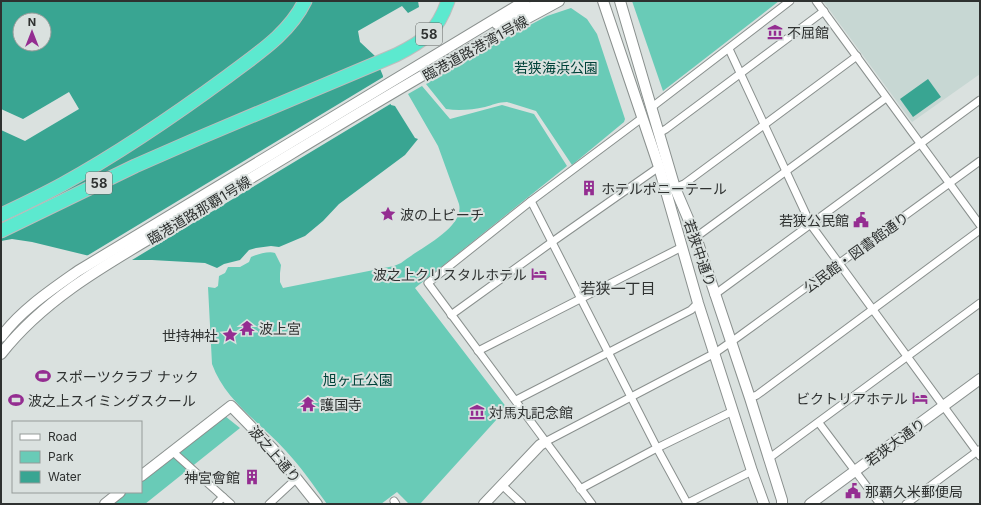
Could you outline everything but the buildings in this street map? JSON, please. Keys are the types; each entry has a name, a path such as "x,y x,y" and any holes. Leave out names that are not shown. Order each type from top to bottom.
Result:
{"highway":[{"name":"58","path":"1,215 63,184 109,158 181,111 270,45 286,29 305,1"},
{"name":"58","path":"1,231 135,166 396,55 420,42 431,33 440,20 448,1"}],"street":[{"name":"臨港道路港湾1号線","path":"405,73 525,1"},
{"path":"475,32 492,27 544,1"},
{"name":"臨港道路港湾1号線","path":"411,83 440,65 559,1"},
{"name":"若狭中通り","path":"602,1 659,167 696,237 714,295 750,398 782,504"},
{"name":"若狭中通り","path":"620,1 659,133 682,247 698,302 764,504"},
{"path":"652,107 790,1"},
{"path":"816,1 980,225"},
{"path":"659,133 666,130 824,11"},
{"path":"729,49 811,225 979,452 906,504"},
{"path":"671,190 684,184 857,56"},
{"name":"臨港道路那覇1号線","path":"1,337 21,315 36,302 78,271 405,73"},
{"name":"臨港道路那覇1号線","path":"1,354 44,308 84,280 411,83"},
{"path":"696,237 886,98"},
{"path":"714,295 980,100"},
{"path":"592,504 545,442 516,400 428,284 531,201 642,118"},
{"name":"公民館・図書館通り","path":"545,442 715,353 980,161"},
{"path":"451,315 659,167"},
{"path":"531,201 686,504 752,471"},
{"path":"750,398 757,396 980,230"},
{"path":"478,351 682,247"},
{"path":"516,400 691,310 698,302"},
{"path":"768,459 980,303"},
{"name":"若狭大通り","path":"810,504 980,379"},
{"name":"波之上通り","path":"172,451 231,406 269,444 317,504"},
{"path":"580,489 657,448 734,411"},
{"path":"819,422 880,504"},
{"path":"484,504 540,445 545,442"},
{"path":"142,475 172,451 231,504"},
{"path":"269,504 297,478"},
{"path":"502,485 522,504"},
{"path":"105,504 119,493"},
{"path":"216,504 223,497"}],"shaded area":[{"path":"823,1 980,1 980,74 912,122"}],"green space":[{"path":"632,1 779,1 663,91"},
{"name":"若狭海浜公園","path":"571,8 587,19 597,34 625,119 624,122 572,165 536,111 507,102 470,109 446,109 426,84 476,54 547,16"},
{"name":"旭ヶ丘公園","path":"422,86 450,119 502,105 534,114 567,166 415,288 507,408 420,504 409,504 397,492 381,504 327,504 292,457 244,411 218,377 212,364 208,287 215,288 218,286 219,276 225,273 228,267 240,267 249,262 251,257 273,252 281,265 280,282 283,288 394,266 428,245 448,230 459,213 459,204 438,146 408,94"},
{"path":"225,416 240,428 145,504 110,504 124,493 142,493 142,479"}],"water":[{"path":"1,1 418,1 419,7 408,13 402,6 358,31 360,42 375,56 383,76 383,86 391,105 395,106 415,138 418,139 405,155 339,204 323,221 305,236 279,247 271,246 249,250 240,260 224,264 217,268 205,263 152,260 106,260 32,242 12,239 1,241"},
{"path":"928,79 941,97 913,117 900,99"}],"pier":[{"path":"385,76 385,86 392,103 127,263 106,262 85,257"},
{"path":"69,92 79,109 25,141 1,130 1,109 23,119"}],"place":[{"name":"不屈館","path":"775,32"},
{"name":"ホテルポニーテール","path":"589,188"},
{"name":"波の上ビーチ","path":"388,214"},
{"name":"若狭公民館","path":"861,220"},
{"name":"波之上クリスタルホテル","path":"539,274"},
{"name":"波上宮","path":"247,328"},
{"name":"世持神社","path":"230,335"},
{"name":"スポーツクラブ ナック","path":"43,376"},
{"name":"ビクトリアホテル","path":"920,398"},
{"name":"波之上スイミングスクール","path":"16,400"},
{"name":"護国寺","path":"308,404"},
{"name":"対馬丸記念館","path":"477,412"},
{"name":"神宮會館","path":"252,477"},
{"name":"那覇久米郵便局","path":"853,491"}],"district":[{"name":"若狭一丁目","path":"618,288"}]}
